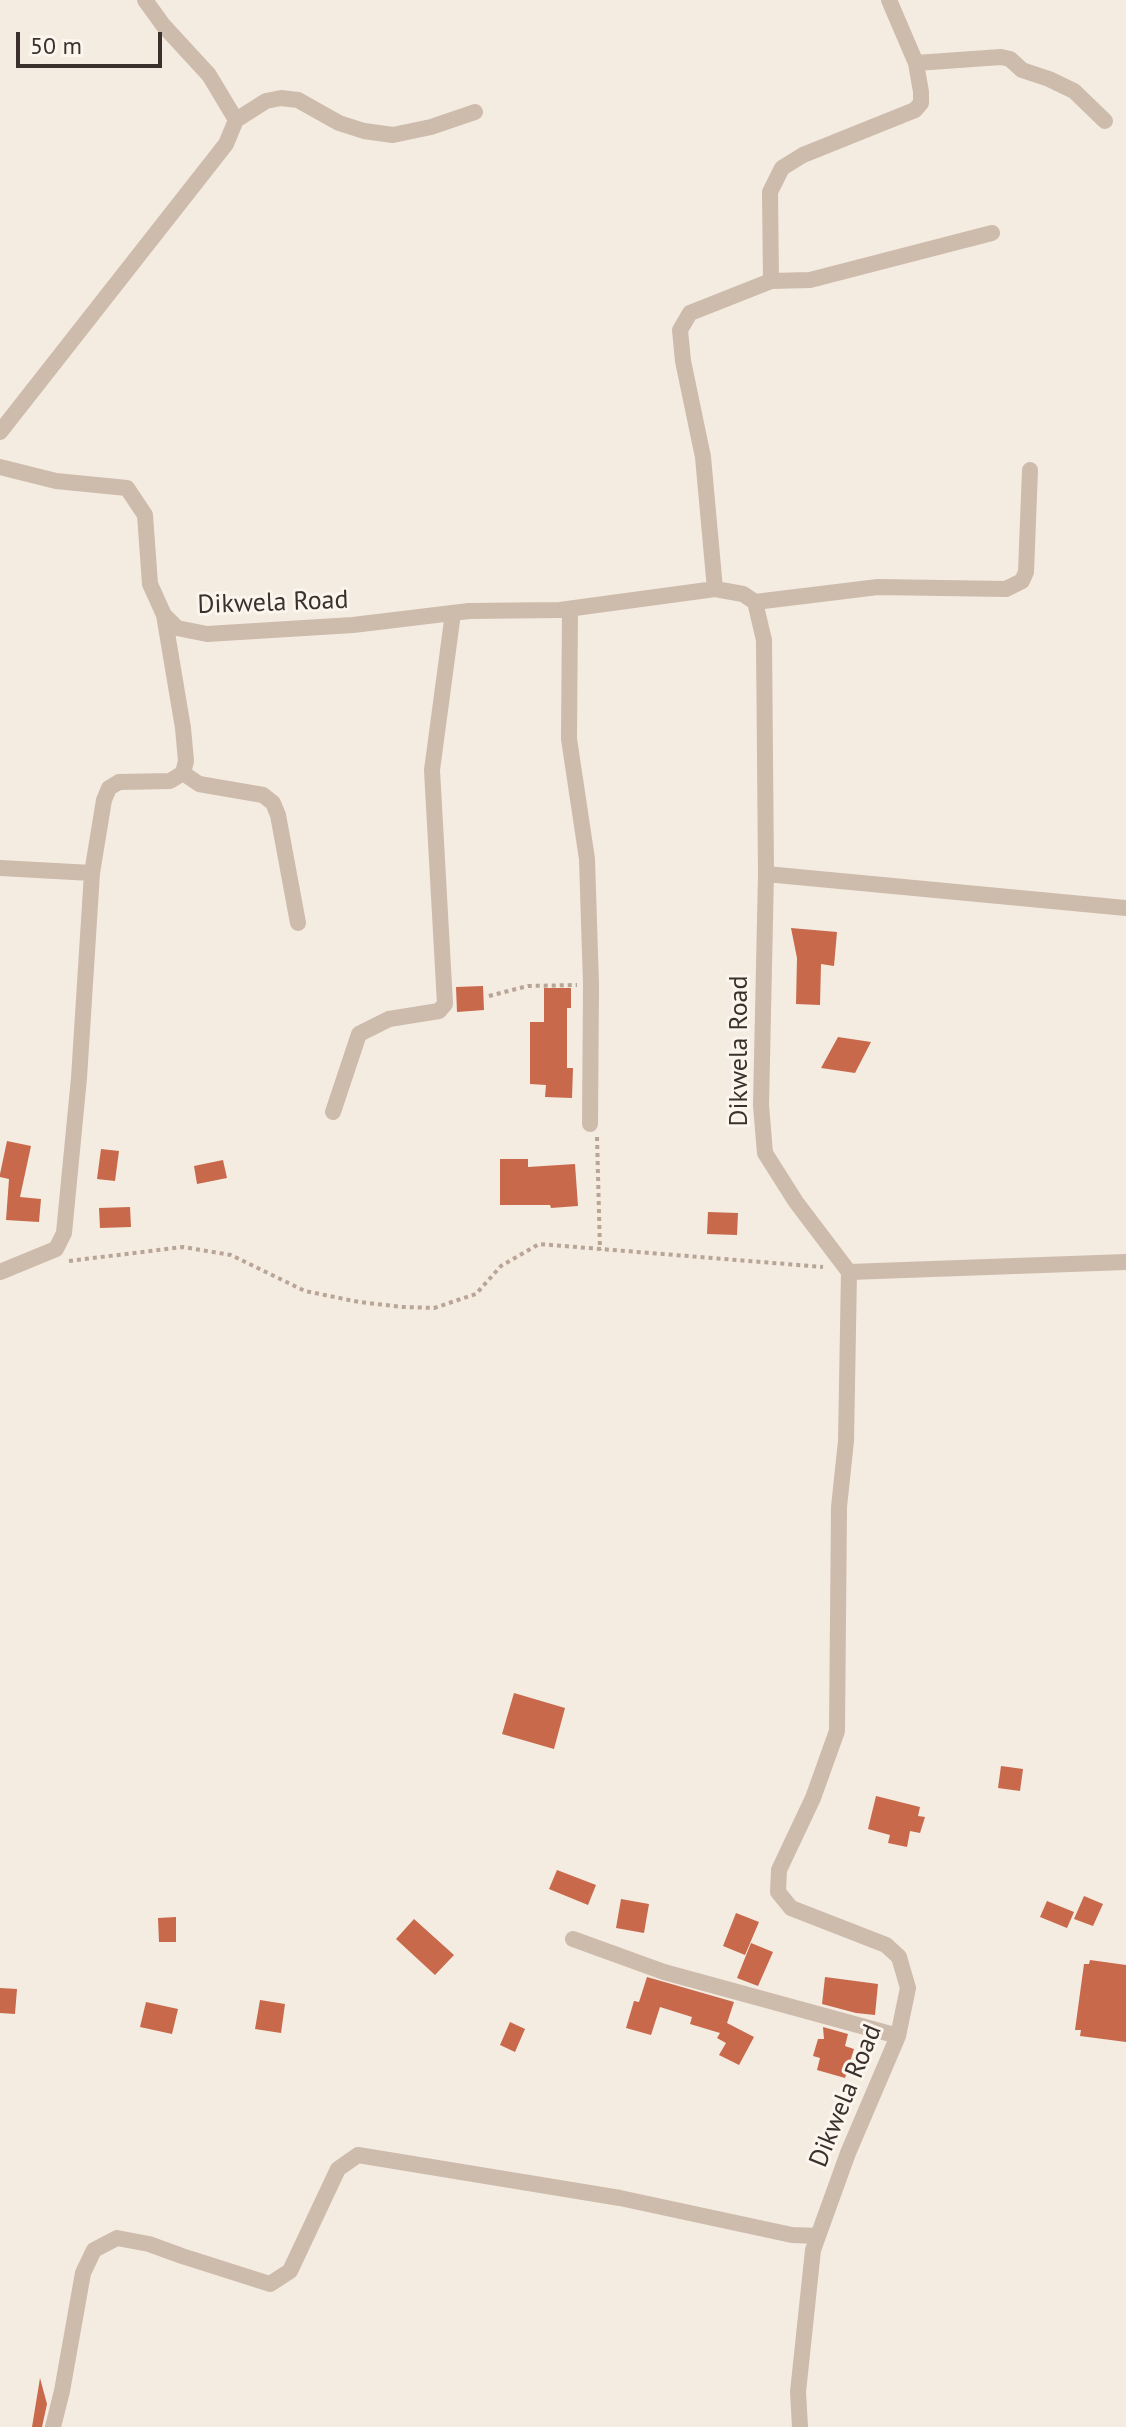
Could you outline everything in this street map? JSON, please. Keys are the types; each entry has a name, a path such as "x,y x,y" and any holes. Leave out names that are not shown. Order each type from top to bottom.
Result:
{"street":[{"path":"145,0 163,25 209,75 236,120"},
{"path":"771,281 770,192 782,168 803,155 915,110 921,103 916,63 889,0"},
{"path":"916,63 1010,59 1022,70 1074,91 1105,121"},
{"path":"0,432 226,144 236,120 266,101 281,98 298,100 339,123 393,135 431,127 475,112"},
{"path":"715,589 703,457 683,361 680,330 690,313 771,281 810,280 992,233"},
{"name":"Dikwela Road","path":"0,467 56,481 127,488 145,515 150,584 164,615 177,628 207,634 353,625 453,613 570,609 715,589 743,594 755,602 764,640 766,874 761,1105 765,1153 796,1202 849,1272 846,1441 839,1507 837,1731 813,1798 779,1870 778,1892 791,1908 886,1945 899,1957 908,1988 898,2036 848,2153 813,2250 798,2392 800,2427"},
{"path":"755,602 878,587 1006,589 1022,581 1026,572 1030,470"},
{"path":"570,609 569,739 587,859 591,985 590,1124"},
{"path":"333,1112 359,1034 389,1019 439,1011 445,1004 432,770 453,613"},
{"path":"0,1272 56,1249 64,1233 79,1078 92,873 99,825 109,788 119,782 170,781 183,773 186,761 164,615"},
{"path":"183,773 199,784 263,795 273,803 278,815 298,923"},
{"path":"0,868 92,873"},
{"path":"766,874 1126,908"},
{"path":"849,1272 1126,1262"},
{"path":"573,1939 664,1972 898,2036"},
{"path":"53,2427 83,2273 94,2250 117,2238 149,2244 270,2284 290,2271 338,2169 358,2155 620,2198 792,2235 818,2236"}],"path":[{"path":"489,996 528,986 591,985"},
{"path":"590,1124 598,1137 600,1250"},
{"path":"58,1266 72,1260 183,1247 231,1255 305,1291 359,1302 434,1308 476,1294 501,1266 539,1244 828,1267 849,1272"}],"building":[{"path":"791,928 837,932 834,966 821,964 820,1005 796,1004 797,958"},
{"path":"483,986 484,1010 457,1012 456,987"},
{"path":"544,988 571,988 571,1008 567,1008 567,1068 573,1068 572,1098 545,1097 546,1085 530,1084 530,1022 544,1022"},
{"path":"838,1037 871,1042 855,1073 821,1068"},
{"path":"7,1141 31,1146 20,1197 41,1199 39,1222 6,1220 9,1179 0,1177 0,1174"},
{"path":"101,1149 119,1151 115,1181 97,1179"},
{"path":"500,1159 528,1159 528,1167 575,1164 578,1206 500,1205"},
{"path":"223,1160 227,1178 197,1184 194,1166"},
{"path":"130,1207 131,1227 100,1228 99,1208"},
{"path":"708,1212 738,1213 737,1235 707,1234"},
{"path":"514,1693 565,1708 554,1749 502,1734"},
{"path":"1001,1766 1023,1769 1020,1791 998,1788"},
{"path":"876,1796 920,1807 918,1816 925,1817 920,1833 910,1831 907,1847 888,1843 890,1835 868,1829"},
{"path":"557,1870 596,1885 588,1905 549,1889"},
{"path":"1084,1896 1103,1904 1093,1926 1074,1919"},
{"path":"621,1899 649,1904 644,1933 616,1928"},
{"path":"1047,1901 1074,1912 1067,1928 1040,1917"},
{"path":"736,1913 759,1922 745,1955 723,1946"},
{"path":"176,1917 176,1942 159,1942 158,1918"},
{"path":"414,1919 454,1955 435,1975 396,1939"},
{"path":"751,1943 773,1952 758,1986 737,1978"},
{"path":"1090,1960 1126,1965 1126,2042 1080,2036 1081,2030 1075,2030 1084,1964 1089,1964"},
{"path":"647,1977 734,2002 727,2023 754,2037 739,2065 719,2055 726,2043 717,2038 720,2033 690,2024 692,2017 660,2007 651,2035 626,2028 634,2001 639,2002"},
{"path":"825,1977 878,1984 875,2015 822,2004"},
{"path":"0,1988 17,1989 15,2014 0,2013"},
{"path":"260,2000 285,2004 281,2033 255,2029"},
{"path":"146,2002 178,2009 172,2034 140,2027"},
{"path":"510,2022 525,2029 515,2052 500,2045"},
{"path":"823,2027 848,2034 845,2046 854,2049 845,2078 817,2070 820,2058 813,2056 818,2039 824,2039"},
{"path":"40,2378 47,2404 42,2427 32,2427"}]}
